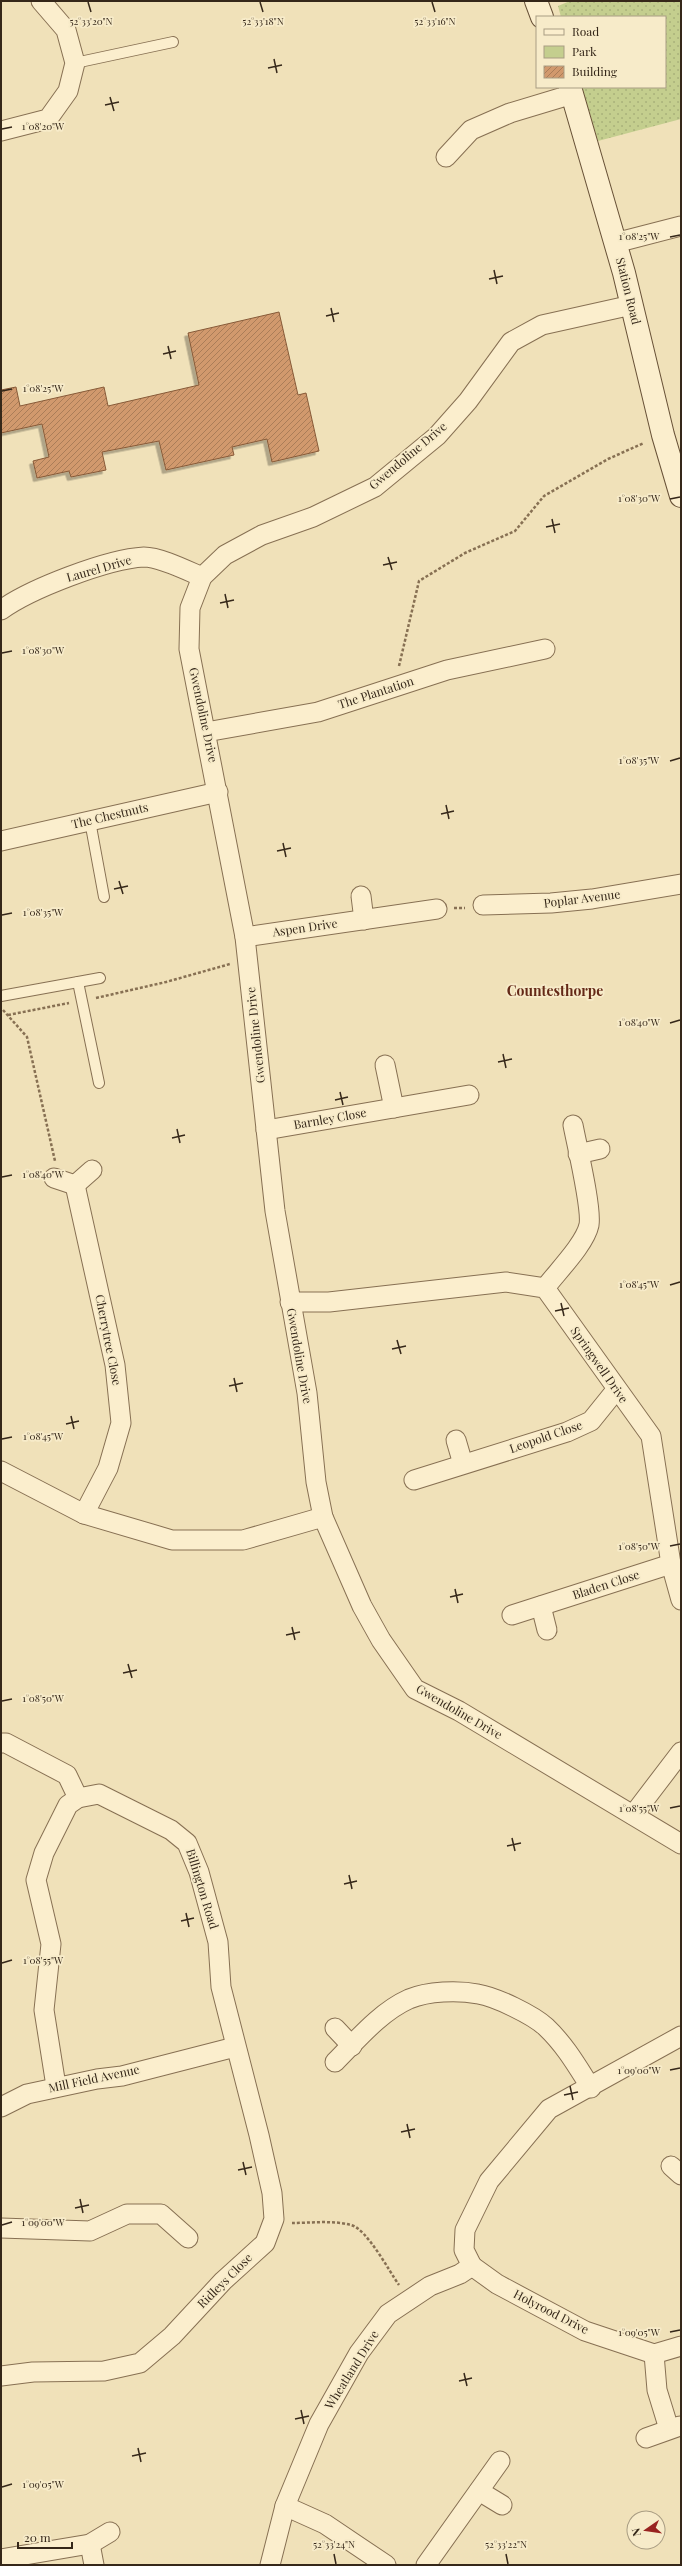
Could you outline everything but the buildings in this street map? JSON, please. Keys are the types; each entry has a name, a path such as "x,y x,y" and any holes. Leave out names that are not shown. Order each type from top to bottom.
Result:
{"street":[{"path":"1,131 48,119 68,91 75,63 66,30 41,1"},
{"path":"536,1 542,16"},
{"path":"446,157 471,130 510,113 571,91"},
{"name":"Station Road","path":"571,91 616,243 663,435 681,496"},
{"path":"616,243 681,226"},
{"name":"Gwendoline Drive","path":"632,305 542,325 511,342 468,401 437,436 375,487 313,517 262,535 225,554 202,577 190,608 189,649 245,937 275,1211 307,1393 316,1482 323,1517 362,1606 381,1640 415,1689 459,1711 681,1844"},
{"name":"Laurel Drive","path":"1,610 16,599 49,584 111,564 145,557 179,566 202,577"},
{"name":"The Plantation","path":"206,732 318,712 447,670 545,649"},
{"name":"The Chestnuts","path":"1,841 218,792"},
{"name":"Poplar Avenue","path":"483,905 551,904 592,900 681,884"},
{"path":"361,896 364,920"},
{"name":"Aspen Drive","path":"245,937 437,909"},
{"path":"385,1065 394,1108"},
{"name":"Barnley Close","path":"266,1130 469,1095"},
{"path":"290,1302 329,1302 506,1282 545,1288 579,1243 589,1225 573,1125"},
{"path":"578,1154 600,1149"},
{"path":"54,1178 75,1185 92,1170"},
{"name":"Cherrytree Close","path":"75,1185 115,1365 121,1423 108,1468 84,1514"},
{"name":"Springwell Drive","path":"545,1288 650,1436 671,1564 681,1600"},
{"name":"Leopold Close","path":"414,1480 567,1432 591,1421 616,1390"},
{"path":"456,1440 463,1464"},
{"path":"1,1471 84,1514 172,1540 243,1540 323,1517"},
{"name":"Bladen Close","path":"512,1615 671,1564"},
{"path":"542,1606 547,1630"},
{"path":"1,1743 6,1743 67,1775 78,1798 68,1805 44,1853 36,1880 51,1944 44,2010 56,2086"},
{"path":"633,1815 681,1752"},
{"name":"Billington Road","path":"78,1798 99,1794 171,1830 187,1843 199,1872 218,1942 221,1987 235,2047"},
{"path":"335,2062 384,2014 409,1999 434,1993 478,1994 514,2008 545,2025 567,2049 591,2088"},
{"path":"335,2028 352,2046"},
{"path":"472,2266 464,2250 465,2230 489,2182 549,2109 591,2088 681,2036"},
{"name":"Mill Field Avenue","path":"1,2107 27,2094 56,2086 122,2076 235,2047"},
{"name":"Ridleys Close","path":"1,2376 33,2372 104,2371 140,2363 172,2336 223,2281 265,2243 274,2220 269,2179 235,2047"},
{"path":"1,2228 90,2231 127,2214 161,2214 188,2238"},
{"name":"Wheatland Drive","path":"270,2565 286,2506 319,2424 359,2353 388,2314 408,2299 472,2266"},
{"name":"Holyrood Drive","path":"472,2266 497,2284 585,2331 654,2354"},
{"path":"646,2438 675,2427 657,2390 654,2354 681,2346"},
{"path":"426,2565 500,2461"},
{"path":"479,2491 502,2505"},
{"path":"286,2506 325,2524 386,2565"},
{"path":"6,2560 90,2544 110,2532"},
{"path":"90,2544 94,2565"}],"lane":[{"path":"75,63 173,42"},
{"path":"90,821 104,896"},
{"path":"1,996 100,978"},
{"path":"78,982 99,1083"}],"path":[{"path":"395,688 419,581 464,553 515,531 544,496 608,459 663,435"},
{"path":"437,909 483,905"},
{"path":"8,1015 82,1001 166,982 248,959"},
{"path":"1,1008 27,1037 56,1168 54,1178"},
{"path":"274,2220 292,2223 352,2225 360,2231 377,2252 408,2299"}],"green space":[{"path":"570,1 681,1 681,119 598,141 582,88 666,88 666,16 561,16 558,6"}],"district":[{"name":"Countesthorpe","path":"555,991"}]}
